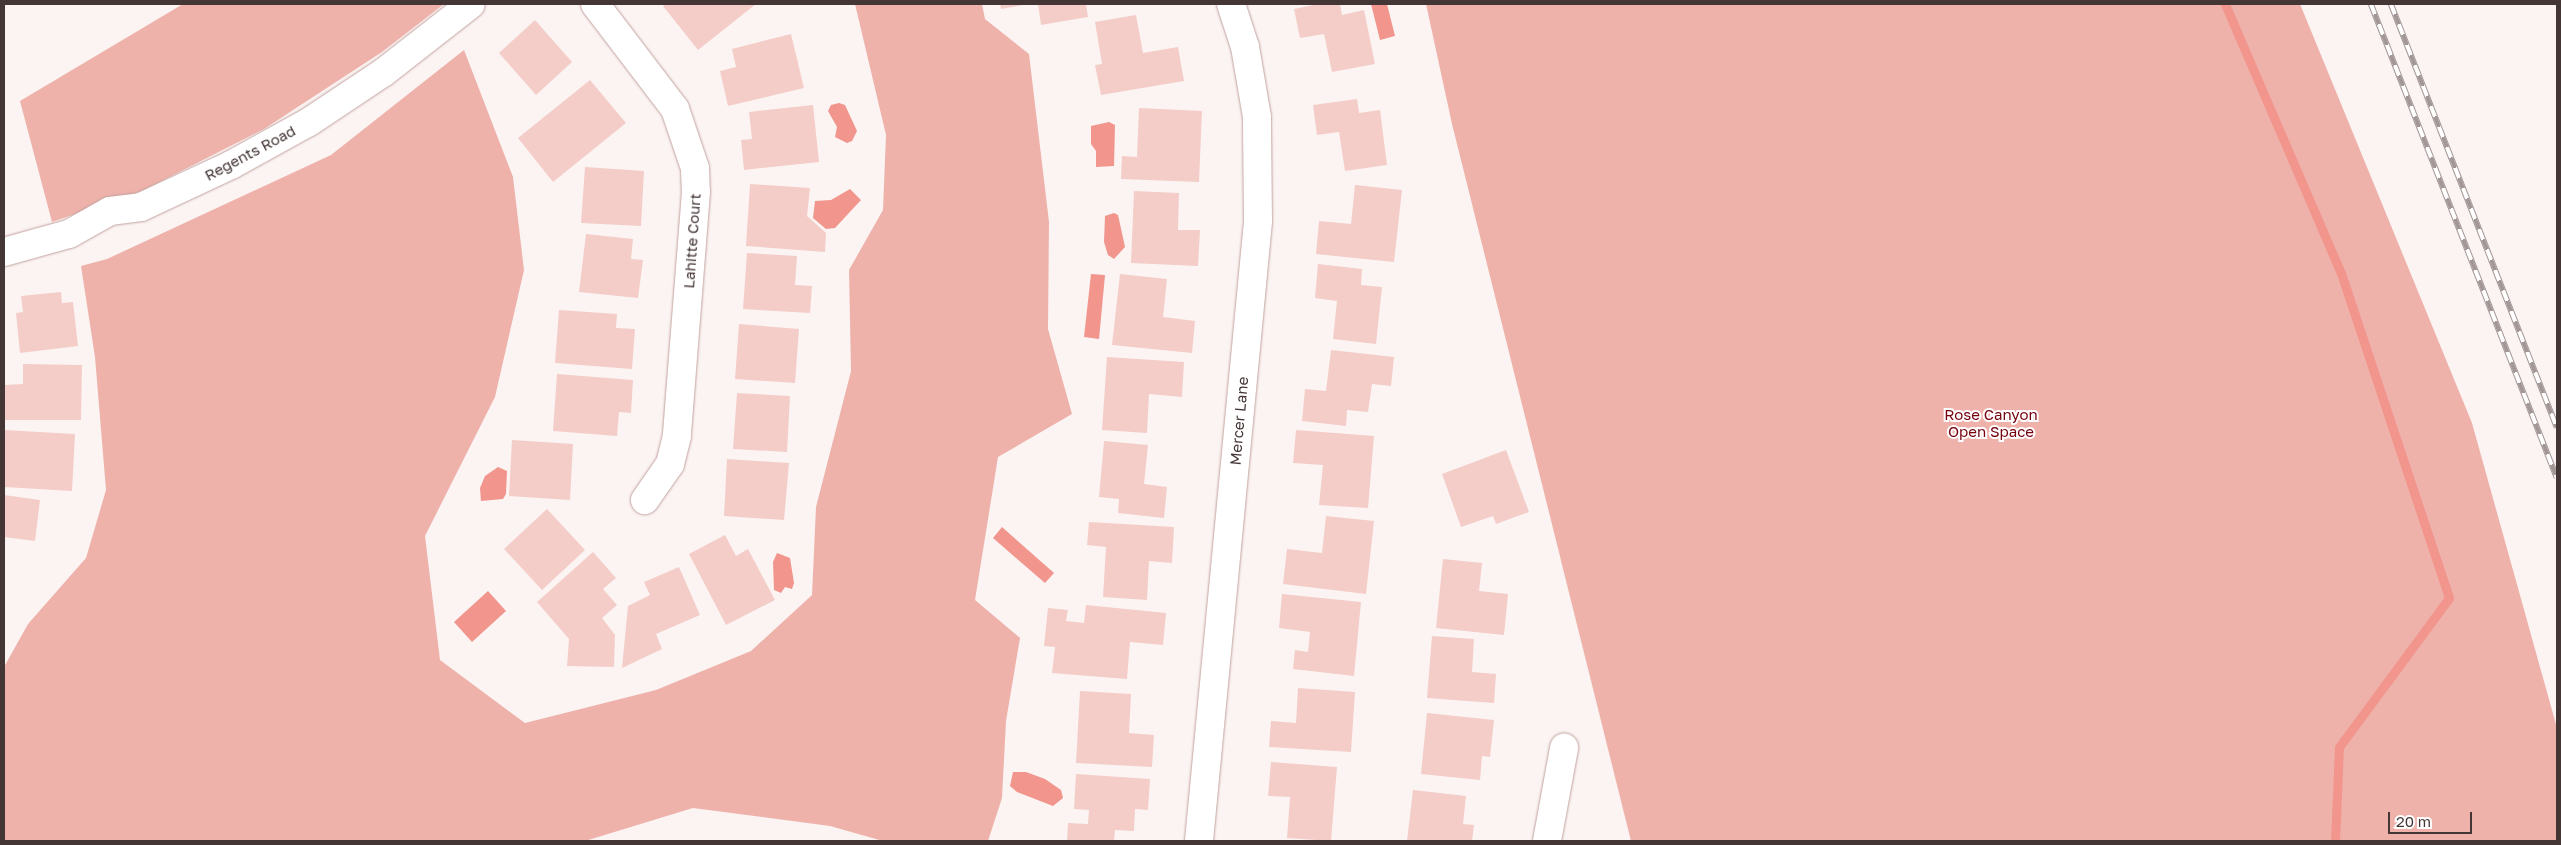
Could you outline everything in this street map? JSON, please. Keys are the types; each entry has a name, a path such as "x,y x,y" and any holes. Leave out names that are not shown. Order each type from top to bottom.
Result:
{"street":[{"name":"Regents Road","path":"4,252 69,234 110,211 141,207 232,164 308,122 384,72 471,4"},
{"name":"Lahitte Court","path":"595,4 675,109 695,168 696,192 677,436 670,464 645,500"},
{"name":"Mercer Lane","path":"1199,841 1258,221 1257,117 1246,47 1230,4"},
{"path":"1547,841 1564,748"}],"green space":[{"path":"183,4 444,4 382,52 264,129 142,191 52,222 20,101"},
{"path":"855,4 982,4 985,19 1029,54 1049,222 1048,329 1072,414 998,457 975,600 1020,638 1006,721 1002,798 988,841 883,841 830,826 693,808 585,841 4,841 4,667 28,624 86,558 106,490 95,357 81,266 107,259 331,155 464,50 513,177 524,270 495,397 425,536 440,660 525,723 656,690 751,651 812,595 816,507 851,371 849,270 883,210 886,135"},
{"name":"Rose Canyon Open Space","path":"1426,4 2300,4 2472,423 2557,728 2557,841 1631,841 1452,124"}],"shaded area":[{"path":"1371,4 1387,4 1395,36 1380,40"},
{"path":"839,103 845,105 857,131 852,141 847,143 835,137 837,127 828,111 831,105"},
{"path":"1109,122 1115,125 1114,166 1096,167 1096,151 1091,144 1091,126"},
{"path":"850,189 861,200 835,228 826,229 813,218 815,201 831,200"},
{"path":"1114,213 1118,215 1125,247 1114,259 1108,255 1104,242 1105,216"},
{"path":"1091,274 1105,275 1099,339 1084,337"},
{"path":"498,467 507,471 506,494 503,499 481,501 480,488 485,476"},
{"path":"1002,527 1054,573 1045,583 993,538"},
{"path":"777,553 790,558 794,583 792,589 785,587 781,593 774,590 773,562"},
{"path":"488,591 506,611 472,642 454,622"},
{"path":"1013,772 1026,772 1045,779 1061,790 1063,798 1053,806 1017,792 1010,786"}],"building":[{"path":"666,4 756,4 698,50 663,6"},
{"path":"1000,4 1023,4 1023,5 1001,9"},
{"path":"1038,4 1086,4 1088,17 1041,25"},
{"path":"1318,4 1340,4 1342,15 1364,10 1375,64 1332,72 1324,34 1300,38 1294,9"},
{"path":"1136,15 1143,53 1178,47 1184,81 1101,95 1095,65 1102,64 1095,22"},
{"path":"535,20 572,62 536,95 499,53"},
{"path":"791,34 804,88 728,106 720,71 736,67 732,49"},
{"path":"590,80 626,123 553,182 518,138"},
{"path":"1357,99 1359,113 1380,110 1387,165 1345,171 1339,132 1317,135 1313,105"},
{"path":"813,105 819,162 744,170 741,140 752,139 749,112"},
{"path":"1139,108 1202,111 1199,182 1121,179 1122,156 1137,157"},
{"path":"585,167 644,171 641,226 581,223"},
{"path":"750,184 810,188 807,216 826,233 825,252 746,246"},
{"path":"1355,185 1402,190 1394,262 1316,254 1319,221 1351,224"},
{"path":"1134,191 1179,193 1178,230 1200,230 1198,266 1131,263"},
{"path":"586,234 633,239 631,259 643,260 638,298 579,292"},
{"path":"747,253 797,256 795,285 812,286 810,313 743,309"},
{"path":"1318,264 1362,269 1361,285 1382,287 1376,344 1333,339 1337,301 1315,298"},
{"path":"1120,274 1167,279 1163,317 1195,321 1192,353 1112,345"},
{"path":"61,292 62,303 73,302 78,346 20,353 16,313 23,312 21,296"},
{"path":"559,310 617,314 616,328 635,329 632,369 555,363"},
{"path":"739,324 799,329 795,383 735,379"},
{"path":"1331,350 1394,357 1391,386 1372,384 1368,412 1347,410 1346,426 1302,421 1305,389 1326,391"},
{"path":"1107,357 1184,362 1182,397 1149,394 1147,433 1102,430"},
{"path":"23,364 82,365 81,420 5,420 5,385 23,384"},
{"path":"557,374 633,380 631,413 619,412 617,436 553,431"},
{"path":"737,393 790,396 787,452 733,449"},
{"path":"4,430 75,434 72,491 4,487"},
{"path":"1296,430 1374,436 1368,508 1319,505 1323,465 1293,463"},
{"path":"512,440 573,444 570,500 509,496"},
{"path":"1104,441 1148,445 1144,484 1167,487 1164,518 1118,513 1119,499 1099,497"},
{"path":"1506,450 1529,512 1496,524 1493,516 1461,527 1442,474"},
{"path":"727,459 789,463 784,520 724,516"},
{"path":"4,495 40,500 35,541 4,537"},
{"path":"547,509 585,550 542,590 504,549"},
{"path":"1326,516 1374,521 1366,594 1283,584 1287,549 1322,553"},
{"path":"1089,522 1174,527 1172,563 1149,561 1147,600 1103,597 1106,547 1087,545"},
{"path":"725,535 736,556 748,549 775,600 726,625 689,554"},
{"path":"593,552 616,578 603,589 617,605 602,618 615,635 614,667 567,666 569,639 537,602"},
{"path":"1443,559 1482,563 1479,591 1508,594 1504,635 1436,628"},
{"path":"679,567 700,615 656,634 662,649 622,668 628,606 650,595 644,582"},
{"path":"1282,594 1361,602 1354,676 1293,669 1295,650 1308,652 1310,632 1279,628"},
{"path":"1086,605 1166,613 1163,645 1130,642 1127,679 1052,673 1055,647 1044,646 1048,608 1068,610 1066,621 1084,623"},
{"path":"1432,636 1474,639 1472,672 1496,674 1494,703 1427,698"},
{"path":"1298,688 1355,692 1351,752 1269,747 1271,721 1296,723"},
{"path":"1080,691 1131,694 1129,733 1154,735 1152,767 1076,763"},
{"path":"1427,713 1494,720 1490,757 1482,756 1480,780 1421,774"},
{"path":"1271,762 1337,767 1331,841 1287,838 1290,797 1268,796"},
{"path":"1076,774 1150,779 1148,810 1135,809 1134,831 1115,830 1114,841 1067,841 1068,823 1088,824 1089,810 1074,809"},
{"path":"1413,790 1466,796 1463,824 1474,825 1472,841 1407,841"}],"waterway":[{"path":"2225,4 2341,273 2449,598 2339,747 2335,841"}],"railway":[{"path":"2371,4 2557,478"},
{"path":"2391,4 2557,428"}]}
